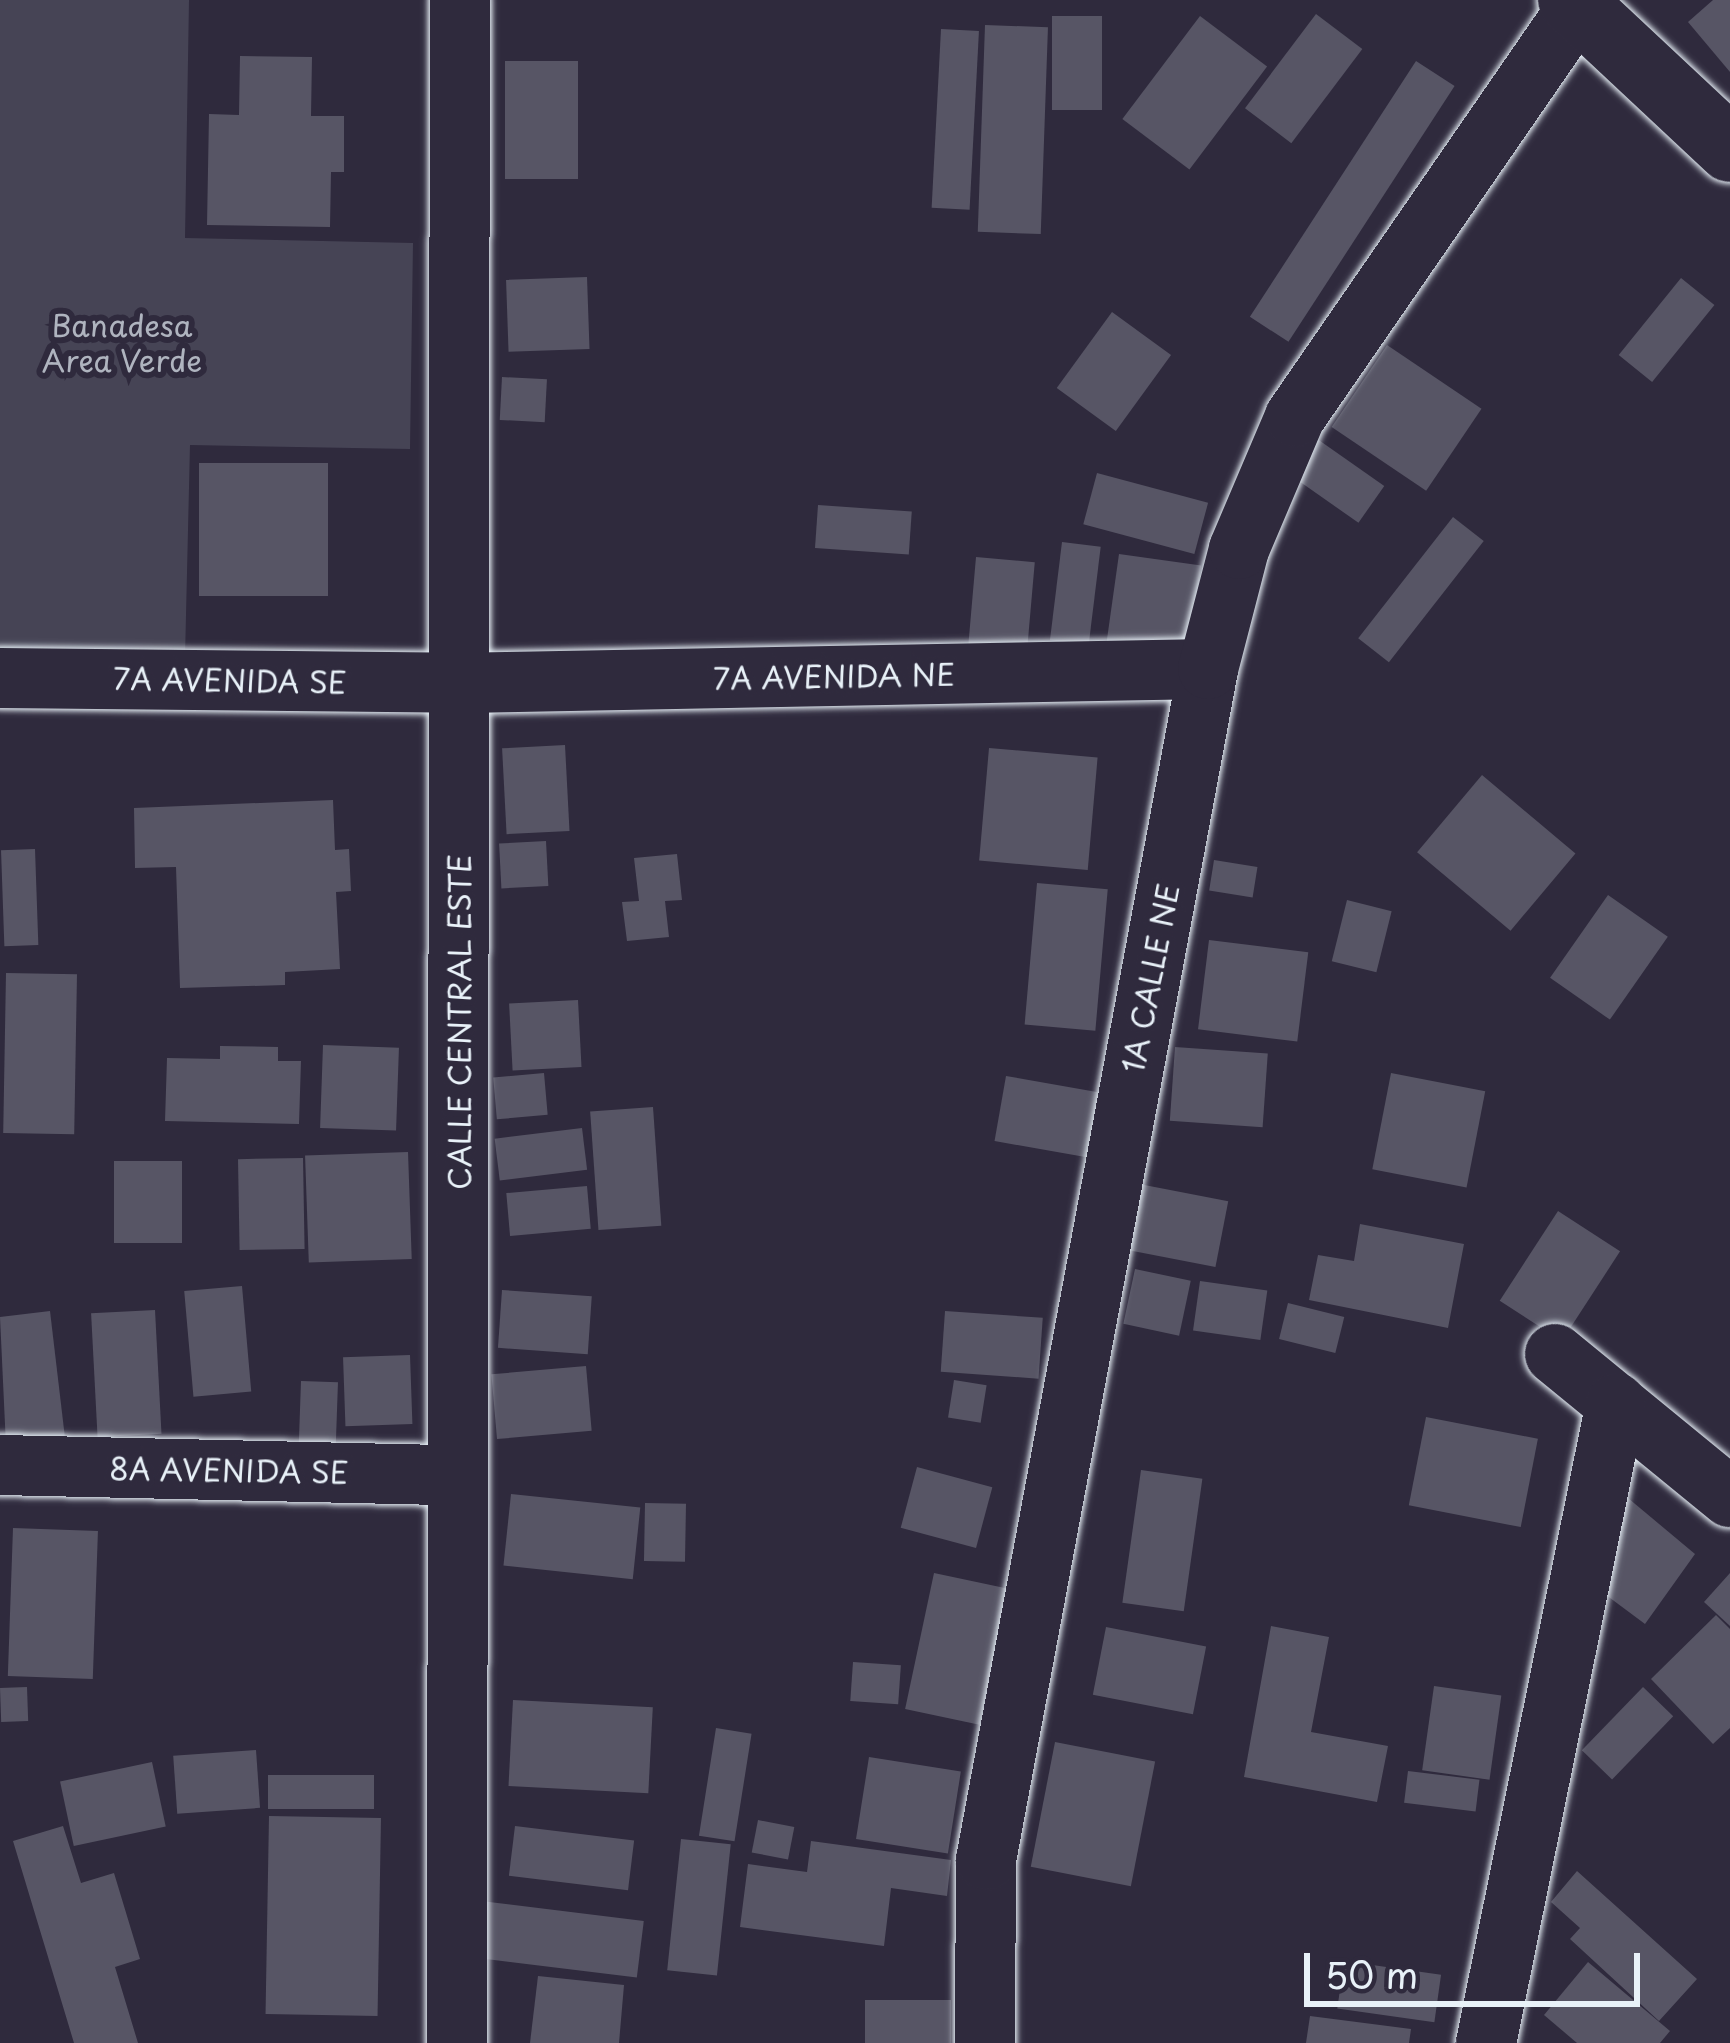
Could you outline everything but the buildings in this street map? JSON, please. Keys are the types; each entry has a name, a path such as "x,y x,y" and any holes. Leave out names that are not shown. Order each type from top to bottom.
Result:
{"main road":[{"path":"1618,22 1730,94"},
{"path":"1618,22 1730,149"}],"street":[{"name":"CALLE CENTRAL ESTE","path":"457,2043 460,0"},
{"name":"1A CALLE NE","path":"985,2043 986,1860 1208,669 1239,549 1295,417 1618,22"},
{"name":"7A AVENIDA NE","path":"459,683 1208,669"},
{"name":"7A AVENIDA SE","path":"0,678 459,683"},
{"path":"1555,1354 1730,1497"},
{"path":"1486,2043 1616,1403"},
{"name":"8A AVENIDA SE","path":"0,1466 458,1475"}],"green space":[{"name":"Banadesa Area Verde","path":"0,0 189,0 185,238 413,243 410,449 190,445 185,658 0,655"}]}
